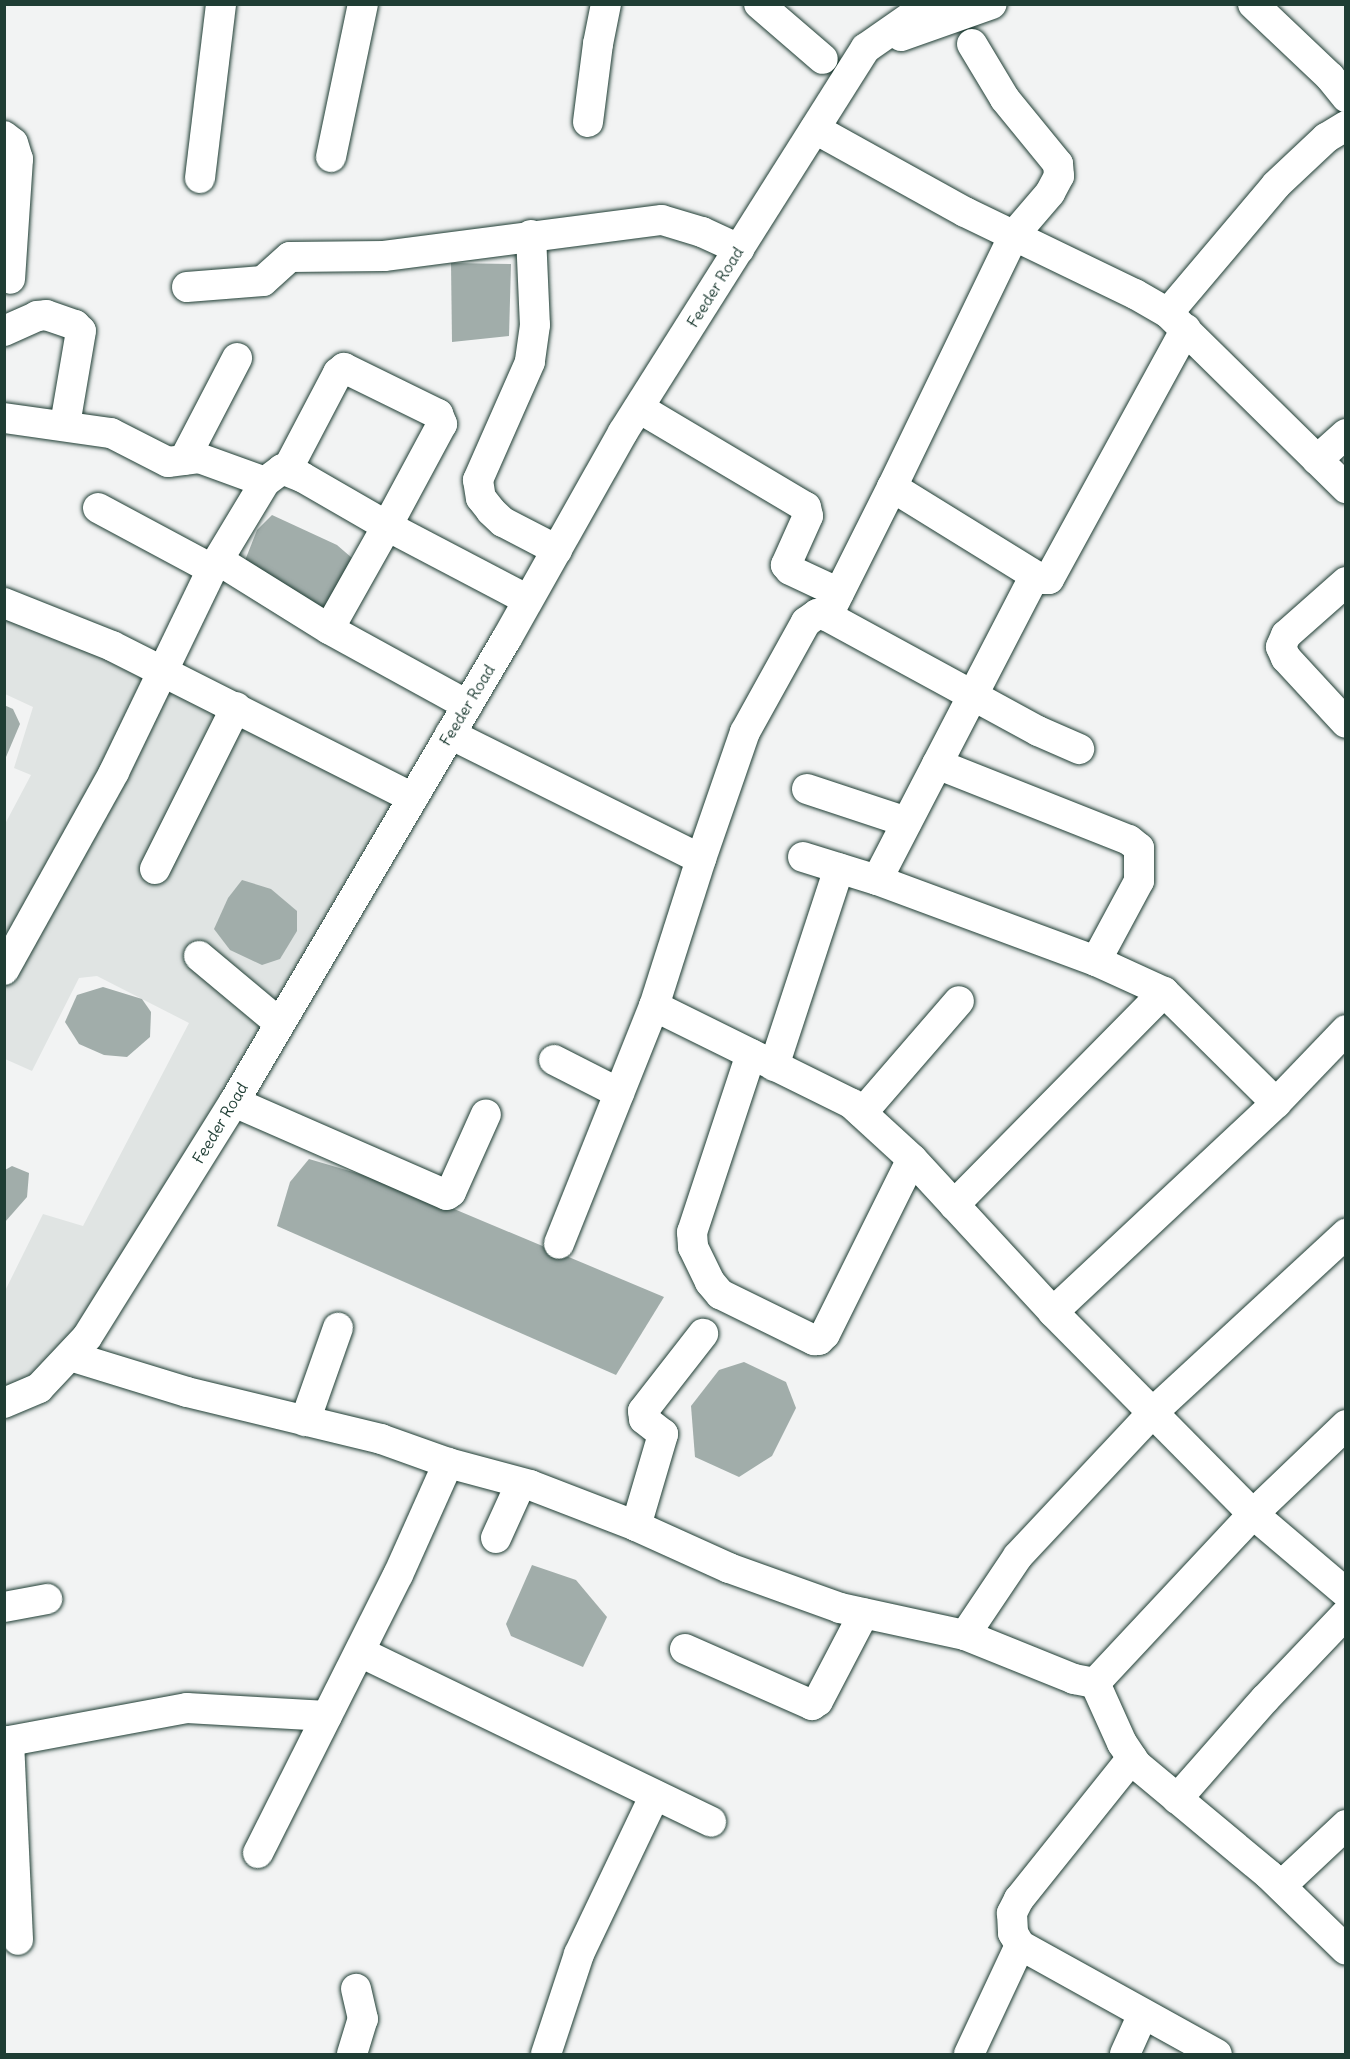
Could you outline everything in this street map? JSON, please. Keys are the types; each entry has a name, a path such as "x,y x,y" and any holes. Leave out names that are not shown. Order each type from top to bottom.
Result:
{"street":[{"path":"200,178 221,4"},
{"path":"331,157 363,4"},
{"path":"588,122 598,44 606,4"},
{"path":"759,4 823,59"},
{"name":"Feeder Road","path":"4,1403 39,1388 87,1337 234,1102 639,408 739,249 866,48 929,4"},
{"path":"866,48 992,4"},
{"path":"1253,4 1330,77 1346,97"},
{"path":"559,1244 654,1006 745,732 759,703 806,622 833,604 1014,235 1050,193 1060,170 1058,164 1005,99 972,44"},
{"path":"892,487 1035,575 1045,580 1053,575 1177,321 1287,174 1326,138 1346,126"},
{"path":"815,129 965,212 1014,235 1177,321 1346,489"},
{"path":"4,136 13,143 18,159 10,279"},
{"path":"187,287 263,281 290,257 384,256 531,235 662,220 702,232 739,249"},
{"path":"531,235 535,325 530,362 478,480 481,498 491,512 503,522 557,550"},
{"path":"4,332 37,316 46,315 75,326 81,332 65,425"},
{"path":"184,460 237,358"},
{"path":"4,970 114,772 215,565 276,476 338,373 344,368 438,414 442,423 329,629"},
{"path":"639,408 806,507 808,516 786,565 833,604 971,696 1038,731 1079,748"},
{"path":"4,418 111,433 168,462 199,458 276,476 387,526 528,600"},
{"path":"1317,460 1346,434"},
{"path":"98,508 215,565 467,705"},
{"path":"877,880 1035,575"},
{"path":"1346,582 1286,635 1281,647 1286,658 1346,723"},
{"path":"4,603 112,646 413,798"},
{"path":"155,869 236,707"},
{"path":"450,734 701,859"},
{"path":"937,764 1129,840 1139,848 1139,881 1096,961"},
{"path":"807,789 907,822"},
{"path":"803,857 877,880 1096,961 1164,992 1276,1103"},
{"path":"839,868 692,1232 693,1247 710,1282 720,1294 814,1340 819,1340 825,1334 912,1159"},
{"path":"199,956 279,1023"},
{"path":"954,1205 1164,992"},
{"path":"862,1113 959,1001"},
{"path":"654,1006 852,1104 912,1159 1053,1312 1253,1514 1346,1593"},
{"path":"1053,1312 1276,1103 1346,1030"},
{"path":"554,1060 619,1093"},
{"path":"234,1102 447,1195 451,1192 486,1114"},
{"path":"965,1635 1018,1556 1154,1412 1346,1234"},
{"path":"305,1421 338,1328"},
{"path":"636,1526 663,1434 644,1419 643,1411 703,1334"},
{"path":"70,1356 187,1392 381,1439 448,1463 521,1483 636,1526 729,1568 840,1608 965,1635 1074,1679 1095,1683"},
{"path":"1095,1683 1253,1514 1346,1425"},
{"path":"258,1853 402,1566 448,1463"},
{"path":"496,1538 521,1483"},
{"path":"4,1607 47,1599"},
{"path":"684,1648 812,1705 818,1701 864,1613"},
{"path":"1177,1799 1265,1698 1346,1614"},
{"path":"360,1652 711,1821"},
{"path":"1095,1683 1132,1758 1281,1886 1346,1950"},
{"path":"18,1940 7,1741 187,1708 327,1716"},
{"path":"1132,1758 1019,1899 1011,1922 1013,1933 1020,1945 1217,2055"},
{"path":"546,2055 579,1954 655,1795"},
{"path":"1281,1886 1346,1825"},
{"path":"969,2055 1020,1945"},
{"path":"352,2055 363,2019 356,1989"},
{"path":"1125,2055 1143,2014"}],"shaded area":[{"path":"451,263 511,264 509,336 452,342"},
{"path":"272,515 337,545 352,558 340,593 321,619 237,581 257,530"},
{"path":"5,610 402,802 80,1336 35,1382 5,1394 4,1293 43,1214 83,1226 189,1023 97,976 79,978 32,1071 5,1059 5,824 31,775 14,768 33,707 5,694"},
{"path":"4,705 13,709 20,724 6,757"},
{"path":"242,880 271,889 297,911 297,931 280,959 262,965 230,950 214,929 228,898"},
{"path":"103,987 142,999 151,1012 150,1037 127,1057 104,1055 79,1044 65,1022 77,995"},
{"path":"309,1159 397,1185 664,1297 616,1375 277,1226 290,1182"},
{"path":"12,1166 29,1173 27,1197 5,1222 5,1170"},
{"path":"744,1362 786,1382 796,1408 772,1456 739,1477 695,1457 691,1406 719,1370"},
{"path":"532,1565 576,1580 607,1617 583,1667 511,1636 506,1624"}]}
